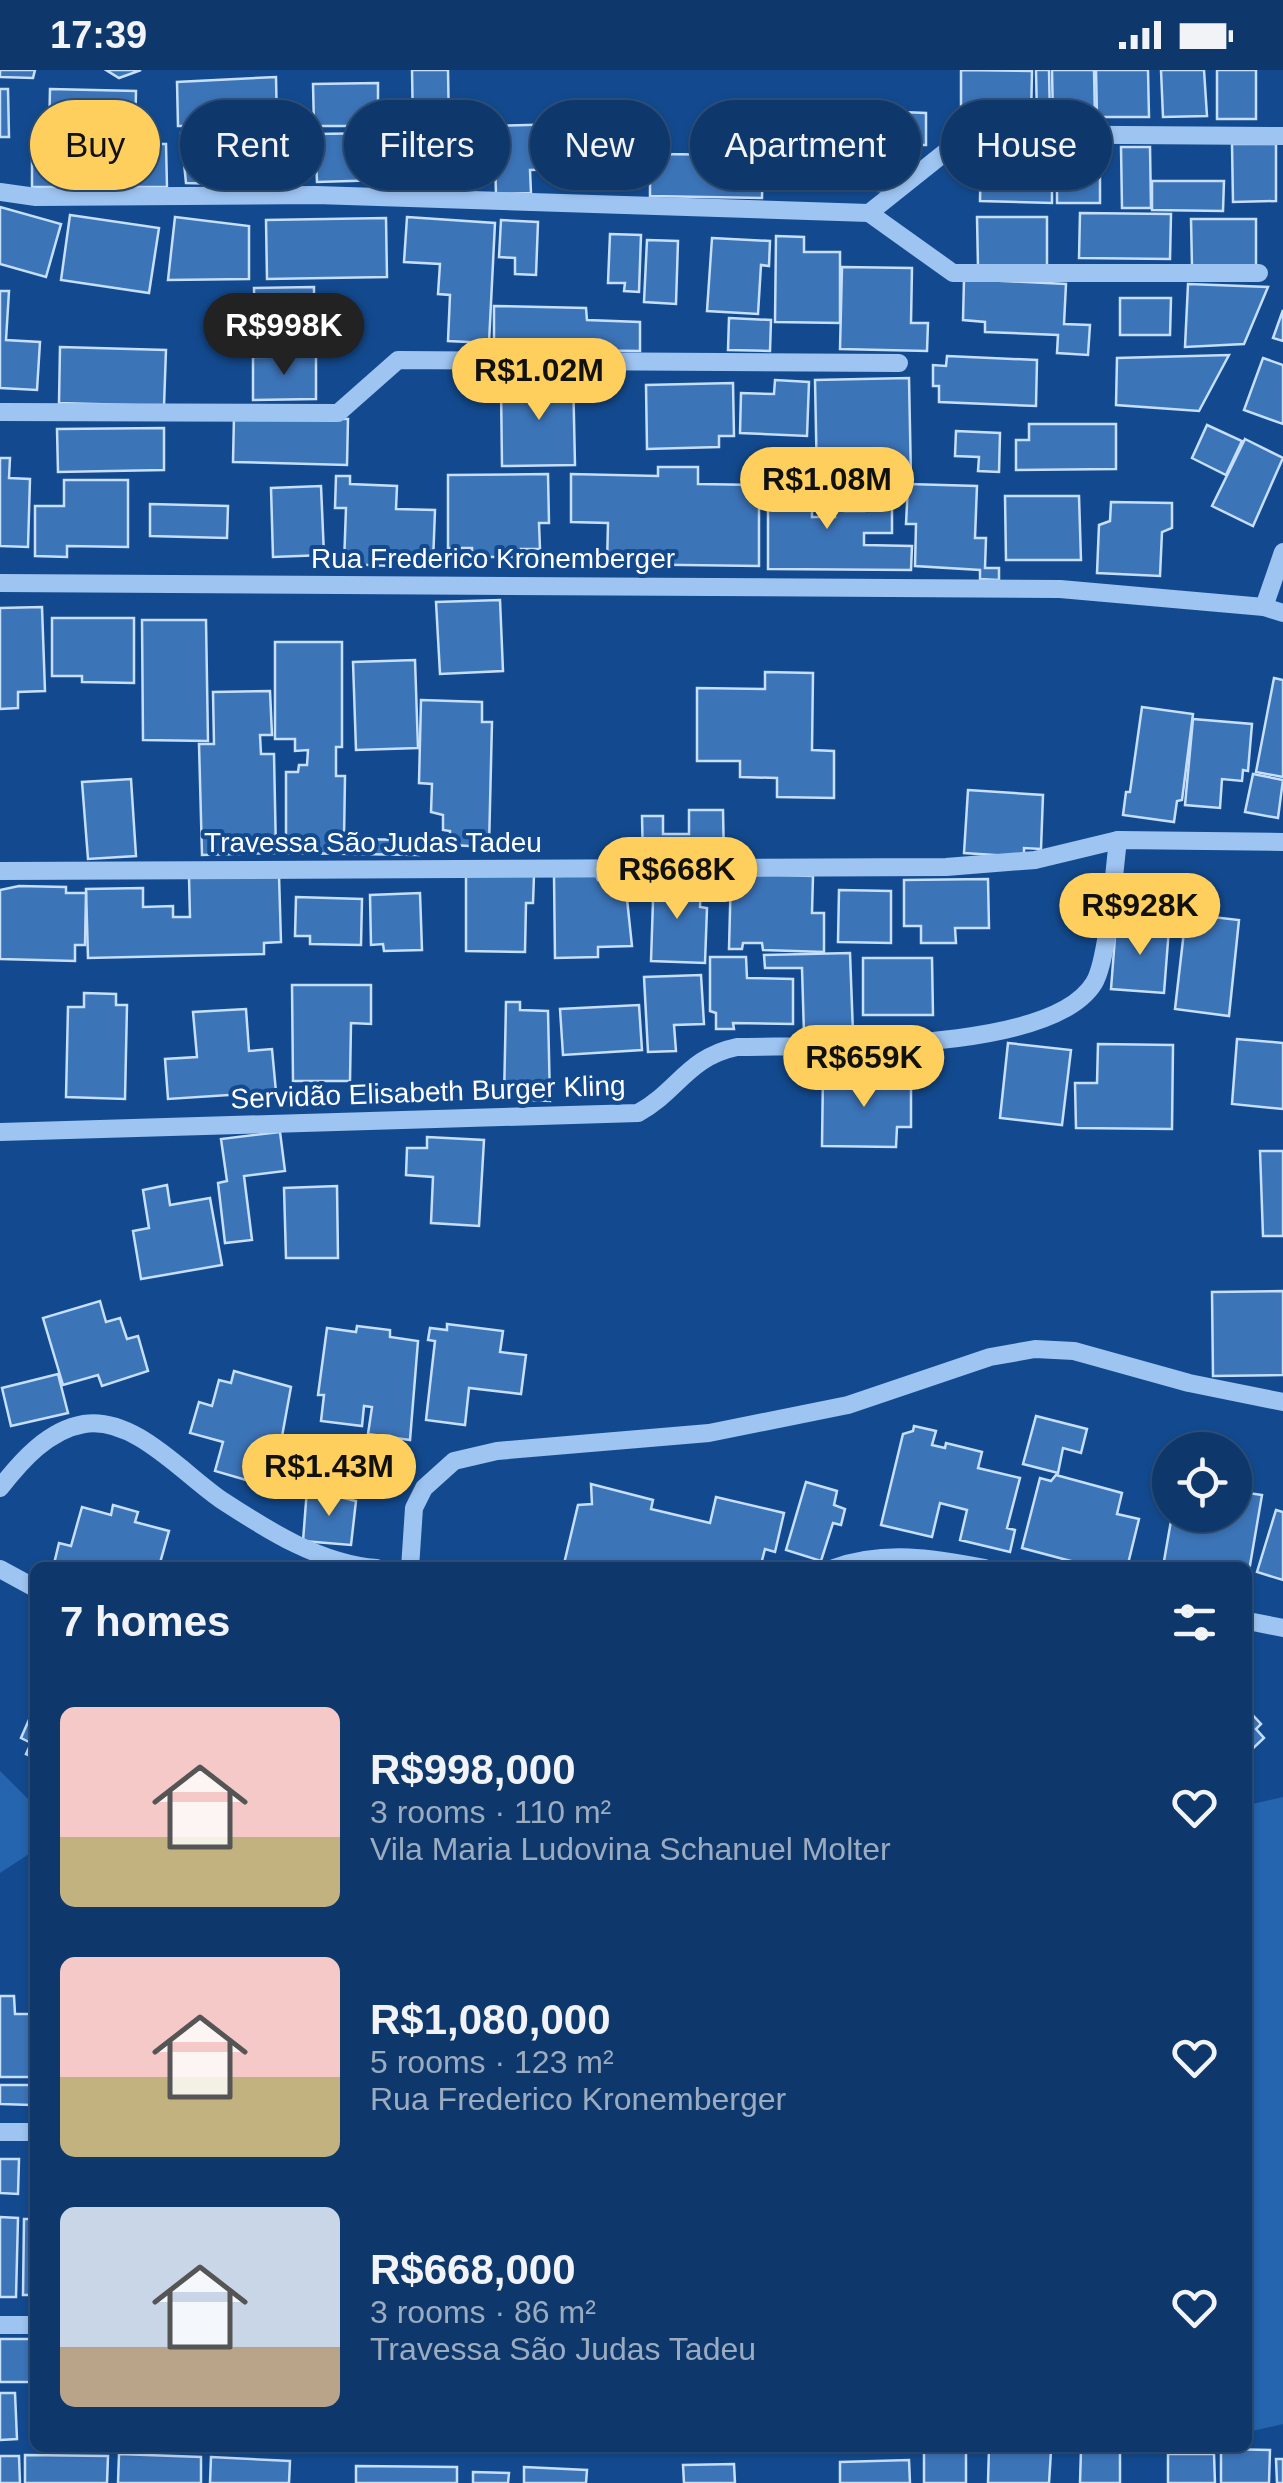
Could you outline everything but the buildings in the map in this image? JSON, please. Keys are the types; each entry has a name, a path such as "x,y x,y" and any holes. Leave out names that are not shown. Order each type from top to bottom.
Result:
{"street":[{"path":"869,212 968,134 1283,136"},
{"path":"0,192 36,197 316,195 869,212 953,273 1260,273"},
{"path":"0,412 338,412 398,360 898,363"},
{"path":"1264,607 1283,552"},
{"name":"Rua Frederico Kronemberger","path":"0,583 1060,589 1264,607 1283,613"},
{"name":"Travessa São Judas Tadeu","path":"0,872 946,867 1034,860 1118,840 1283,842"},
{"name":"Servidão Elisabeth Burger Kling","path":"0,1132 638,1112 654,1104 709,1053 737,1048 987,1036 1070,1006 1097,980 1118,840"},
{"path":"410,1562 414,1508 424,1488 454,1462 497,1451 708,1433 848,1406 990,1358 1036,1349 1074,1351 1188,1383 1283,1402"},
{"path":"0,1488 56,1432 86,1424 108,1425 137,1438 270,1530 338,1562"},
{"path":"855,1562 876,1556 954,1562"},
{"path":"0,1570 30,1585"},
{"path":"1252,1622 1283,1628"},
{"path":"0,2132 30,2132"},
{"path":"0,2326 30,2325"}],"shaded area":[{"path":"0,1771 30,1801 30,1853 0,1873"},
{"path":"1283,1797 1283,2424 1252,2431 1252,1804"}]}
